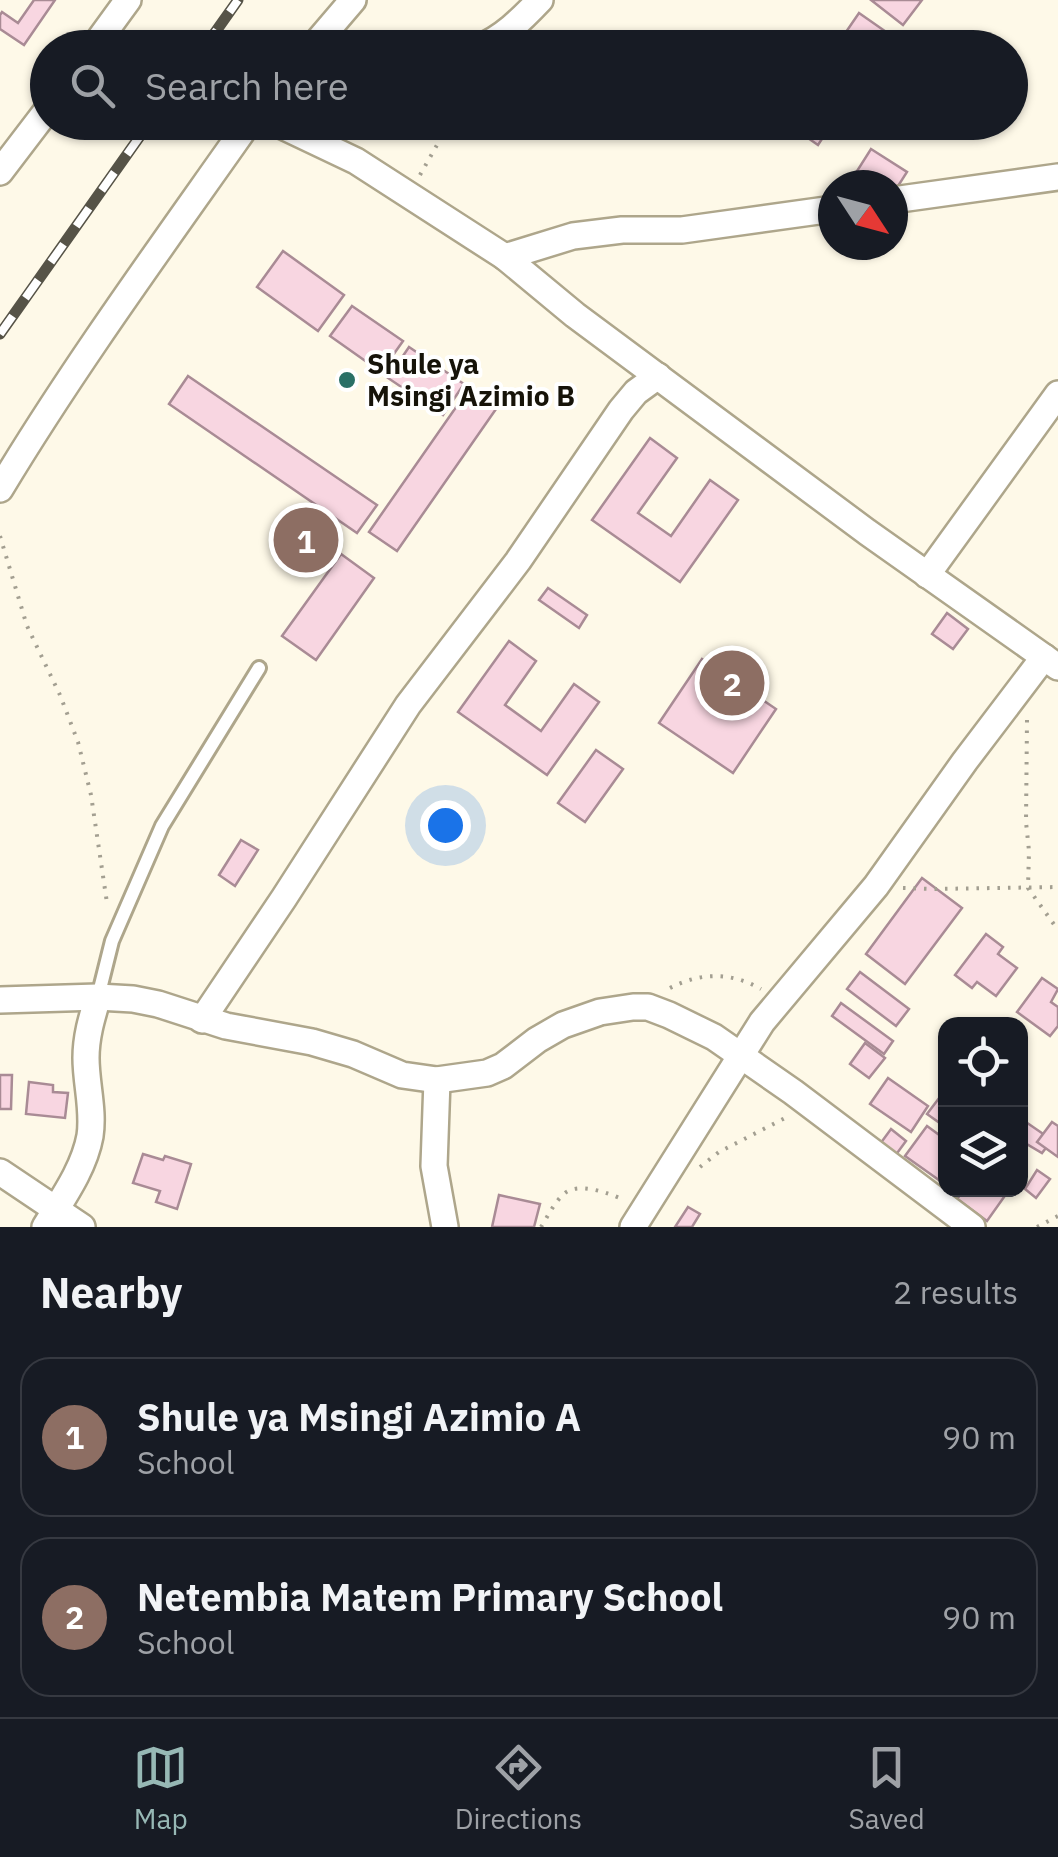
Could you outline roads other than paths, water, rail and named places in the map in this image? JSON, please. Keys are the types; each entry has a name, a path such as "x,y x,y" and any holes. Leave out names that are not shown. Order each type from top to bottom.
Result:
{"street":[{"path":"106,30 128,0"},
{"path":"327,30 352,0"},
{"path":"509,30 540,0"},
{"path":"0,172 30,133"},
{"path":"0,489 137,281 236,140"},
{"path":"320,140 409,192 505,257 575,316 1051,662 1027,680 876,886 781,1000 740,1056 638,1218"},
{"path":"908,198 1058,177"},
{"path":"505,257 573,236 622,230 682,230 818,210"},
{"path":"202,1020 408,705 518,562 621,410 636,392 658,376"},
{"path":"927,575 1058,394"},
{"path":"50,1218 82,1160 90,1135 86,1059 88,1028 98,996"},
{"path":"0,1000 98,996 158,1004 202,1020 312,1042 402,1075 438,1080 487,1073 563,1025 600,1012 648,1008 714,1036 972,1227"},
{"path":"438,1080 434,1166 446,1227"},
{"path":"0,1172 50,1218 82,1227"}],"lane":[{"path":"98,996 112,941 162,826 260,668"}],"railway":[{"path":"217,30 238,0"},
{"path":"0,334 137,140"}],"place":[{"name":"Shule ya Msingi Azimio B","path":"347,380"},
{"name":"Shule ya Msingi Azimio A","path":"306,540"},
{"name":"Netembia Matem Primary School","path":"732,683"}]}
